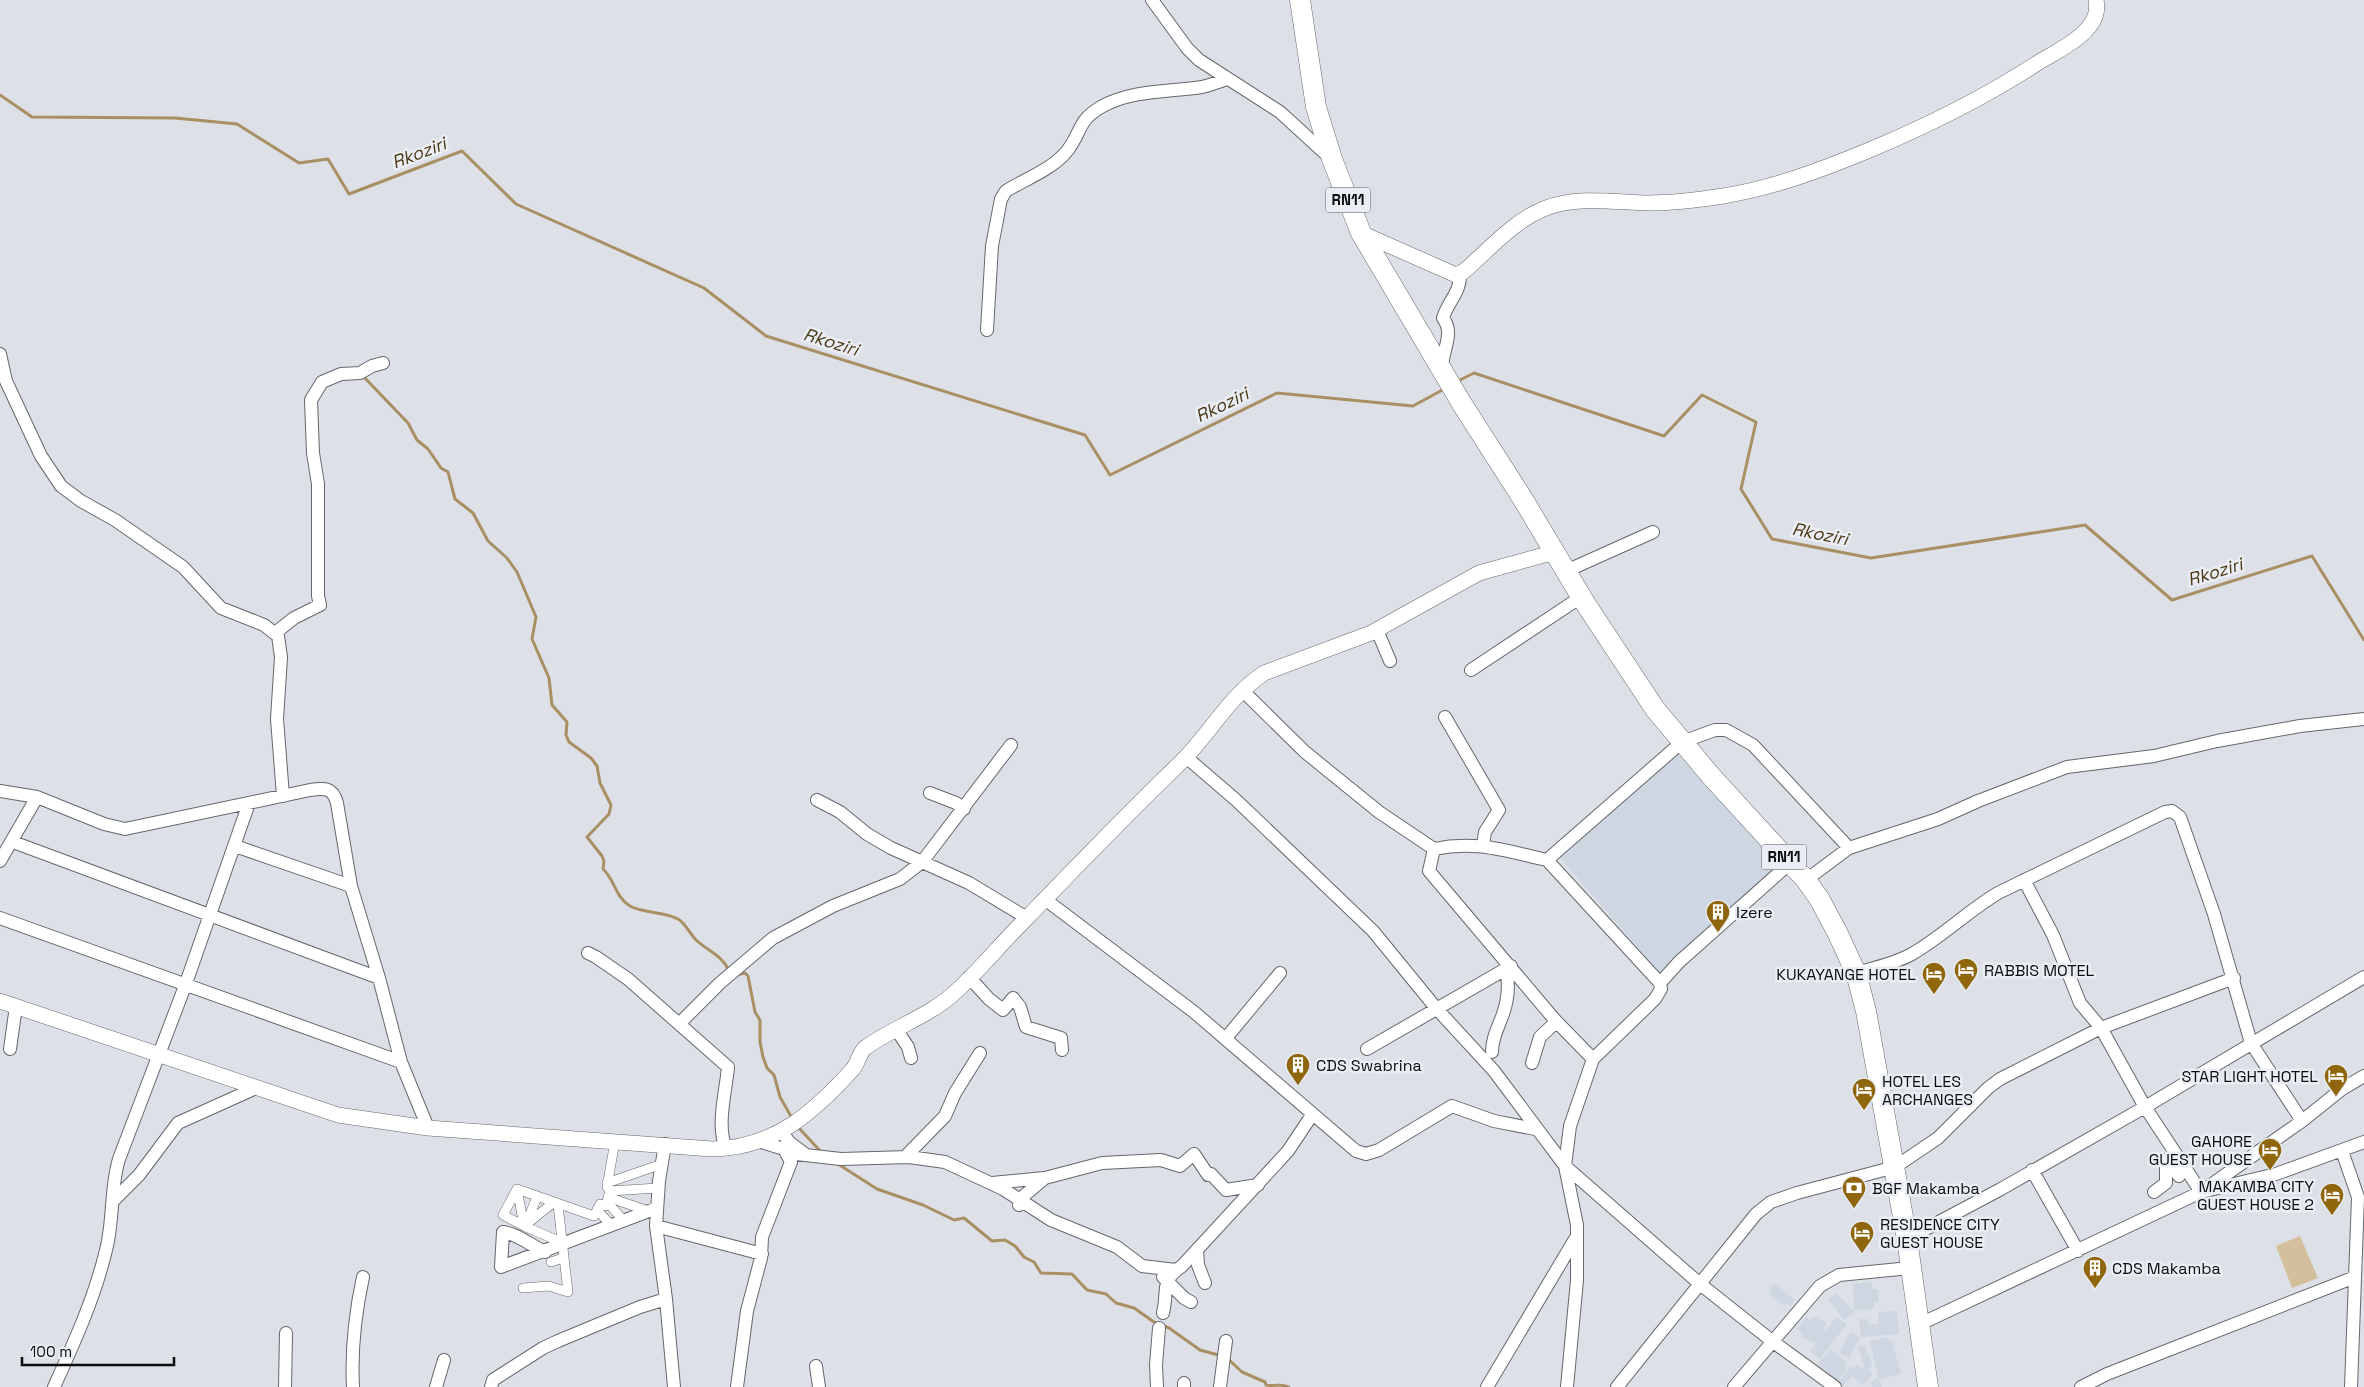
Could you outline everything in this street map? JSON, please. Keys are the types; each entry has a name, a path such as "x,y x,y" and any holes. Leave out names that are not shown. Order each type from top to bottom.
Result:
{"main road":[{"name":"RN11","path":"1300,0 1316,107 1332,159 1361,233 1462,404 1581,597 1654,709 1806,880 1820,900 1856,974 1866,1011 1895,1167 1928,1387"}],"street":[{"path":"1152,0 1192,54 1227,79 1280,112 1332,159"},
{"path":"1361,233 1454,274 1460,274 1523,219 1547,208 1567,202 1676,202 1724,196 1782,183 1838,164 1903,136 1982,98 2079,36 2093,20 2097,8 2096,0"},
{"path":"986,330 992,246 1001,199 1006,191 1059,160 1078,135 1084,118 1101,107 1116,100 1149,93 1203,87 1227,79"},
{"path":"1445,376 1442,356 1449,334 1449,326 1443,318 1446,308 1453,300 1461,284 1460,274"},
{"path":"0,354 6,381 41,456 61,486 81,501 115,520 184,567 221,608 264,625 275,633 280,642 277,720 283,796"},
{"path":"275,633 294,618 320,604 318,596 316,530 318,484 313,453 311,400 322,382 341,374 360,373 372,366 383,363"},
{"path":"1566,571 1653,532"},
{"path":"0,1001 338,1115 428,1128 726,1148 758,1141 782,1132 800,1120 854,1068 863,1049 951,996 1046,900 1129,812 1186,757 1232,699 1264,673 1378,630 1479,573 1554,552"},
{"path":"1471,670 1581,597"},
{"path":"1378,630 1390,661"},
{"path":"1242,690 1320,764 1379,812 1434,849 1457,844 1484,845 1547,860 1660,983 1661,989 1655,999 1593,1059 1570,1126 1565,1166 1577,1225 1577,1280 1567,1387"},
{"path":"1445,716 1499,810 1485,832 1484,845"},
{"path":"1806,880 1849,848 1938,819 1978,801 2067,767 2154,756 2217,741 2300,726 2364,719"},
{"path":"1547,860 1682,742 1716,730 1726,730 1736,734 1753,745 1849,848"},
{"path":"677,1022 682,1021 720,983 773,938 833,906 900,878 922,862 1011,746"},
{"path":"1186,757 1236,800 1373,931 1436,1008 1494,1071 1535,1129 1565,1166 1700,1284 1772,1341 1835,1387"},
{"path":"0,791 37,798 104,824 125,829 325,788 336,796 351,886 379,978 401,1062 428,1128"},
{"path":"930,793 964,808"},
{"path":"0,862 37,798"},
{"path":"817,800 840,812 867,834 969,883 1027,918"},
{"path":"54,1387 76,1339 106,1250 113,1200 114,1174 118,1158 185,986 249,803"},
{"path":"1856,974 1888,964 1910,954 1972,909 2024,880 2164,812 2174,812 2180,817 2234,978 2251,1043 2302,1121"},
{"path":"12,842 209,917 379,978"},
{"path":"235,846 351,886"},
{"path":"1434,849 1429,871 1555,1020 1593,1059"},
{"path":"1660,983 1679,962 1790,863"},
{"path":"2024,880 2052,935 2080,1003 2101,1028 2184,1174"},
{"path":"1046,900 1127,960 1226,1038 1312,1115 1356,1151 1366,1154 1379,1150 1452,1106 1494,1121 1535,1129"},
{"path":"0,918 401,1062"},
{"path":"588,954 617,970 728,1067 722,1110 723,1141 726,1148"},
{"path":"1367,1049 1508,966"},
{"path":"1492,1052 1493,1040 1505,1004 1508,966"},
{"path":"1226,1038 1280,973"},
{"path":"969,977 989,999 1003,1010 1013,998 1020,1007 1026,1027 1061,1038 1062,1050"},
{"path":"1907,1239 2145,1107 2364,977"},
{"path":"1617,1387 1756,1214 1771,1202 1797,1193 1895,1167 1938,1138 1994,1083 2101,1028 2234,978"},
{"path":"10,1049 16,1006"},
{"path":"1532,1063 1540,1037 1556,1022 1555,1020"},
{"path":"896,1029 908,1047 910,1058"},
{"path":"905,1157 945,1116 955,1093 980,1053"},
{"path":"1918,1325 2201,1192 2302,1121 2342,1089 2364,1076"},
{"path":"113,1200 139,1175 178,1123 256,1088"},
{"path":"1163,1313 1167,1296 1166,1281 1288,1151 1312,1115"},
{"path":"782,1132 789,1142 806,1155"},
{"path":"517,1189 594,1216 600,1204 606,1206 615,1141"},
{"path":"737,1387 747,1311 762,1254 762,1237 791,1162 788,1153 784,1149 758,1141"},
{"path":"2201,1192 2276,1174 2364,1142"},
{"path":"665,1144 653,1210 666,1299 674,1387"},
{"path":"2342,1151 2361,1198 2355,1277 2351,1387"},
{"path":"788,1153 841,1158 905,1157 945,1162 994,1187 1051,1220 1116,1248 1142,1266 1176,1270"},
{"path":"994,1187 1045,1178 1102,1163 1161,1160 1180,1166 1194,1154 1208,1175 1211,1174 1226,1190 1236,1208"},
{"path":"2167,1187 2166,1160 2184,1174 2201,1192"},
{"path":"608,1193 662,1164"},
{"path":"2032,1170 2078,1251"},
{"path":"2154,1192 2167,1187 2184,1174"},
{"path":"1019,1203 1045,1178"},
{"path":"1226,1190 1258,1185"},
{"path":"608,1193 658,1188"},
{"path":"517,1189 504,1216 525,1225 562,1249"},
{"path":"517,1189 525,1225"},
{"path":"608,1193 653,1210"},
{"path":"608,1193 624,1221"},
{"path":"525,1225 537,1197"},
{"path":"525,1225 556,1204"},
{"path":"523,1288 549,1286 568,1292 556,1204"},
{"path":"597,1210 612,1226"},
{"path":"548,1257 612,1226 653,1210"},
{"path":"656,1226 762,1254"},
{"path":"1487,1387 1576,1238"},
{"path":"1197,1250 1198,1265 1205,1283"},
{"path":"1158,1268 1166,1281 1191,1302"},
{"path":"1734,1387 1820,1286 1828,1280 1839,1275 1910,1268"},
{"path":"555,1272 565,1270"},
{"path":"352,1387 351,1357 354,1320 362,1277"},
{"path":"2081,1387 2116,1370 2355,1277"},
{"path":"491,1387 493,1380 543,1348 640,1307 666,1299"},
{"path":"1157,1387 1156,1365 1159,1328"},
{"path":"285,1387 286,1333"},
{"path":"1220,1387 1226,1341"},
{"path":"436,1387 444,1360"},
{"path":"816,1366 819,1387"}],"shaded area":[{"path":"1683,748 1786,862 1660,973 1560,858"},
{"path":"2300,1236 2318,1278 2292,1288 2276,1246"},
{"path":"1872,1282 1872,1289 1878,1289 1879,1302 1874,1302 1874,1309 1854,1310 1853,1284"},
{"path":"1774,1283 1795,1300 1790,1306 1786,1303 1784,1306 1769,1294 1772,1291 1769,1288"},
{"path":"1836,1293 1855,1312 1844,1320 1828,1299"},
{"path":"1897,1311 1899,1334 1861,1337 1859,1319 1868,1319 1869,1325 1879,1324 1878,1312"},
{"path":"1806,1317 1811,1320 1813,1317 1827,1322 1823,1334 1836,1317 1847,1324 1820,1359 1810,1352 1819,1339 1814,1343 1800,1336 1803,1334 1797,1329"},
{"path":"1850,1332 1860,1337 1849,1358 1839,1353"},
{"path":"1888,1337 1888,1341 1892,1340 1901,1374 1879,1379 1882,1387 1872,1387 1871,1383 1878,1377 1870,1341"},
{"path":"1865,1345 1868,1354 1865,1356 1869,1355 1873,1366 1867,1369 1873,1374 1863,1385 1853,1376 1841,1387 1837,1383 1852,1366 1854,1368 1857,1365 1865,1370 1858,1347"},
{"path":"1831,1349 1847,1363 1844,1373 1837,1381 1818,1364"}],"waterway":[{"name":"Rkoziri","path":"0,95 32,117 175,118 237,124 299,163 328,159 349,194 462,151 516,204 704,288 766,336 1085,435 1110,475 1277,393 1413,406 1446,388"},
{"name":"Rkoziri","path":"1458,381 1474,373 1664,436 1702,395 1756,422 1741,489 1772,539 1871,558 2085,525 2172,600 2312,556 2364,640"},
{"path":"362,375 408,423 417,440 428,449 441,468 448,472 455,499 473,513 488,541 507,558 517,572 536,617 532,639 549,678 552,705 567,722 566,735 569,742 591,758 597,766 600,783 611,805 609,814 587,837 602,856 604,861 603,869 625,902 635,908 678,919 696,940 723,961 729,971"},
{"path":"736,975 745,973 748,976 755,1012 760,1020 760,1042 763,1057 767,1068 774,1075 780,1097 793,1120"},
{"path":"798,1127 822,1153"},
{"path":"838,1164 877,1189 923,1205 954,1220 964,1218 992,1241 1005,1240 1015,1246 1024,1257 1034,1262 1041,1273 1072,1274 1087,1290 1106,1294 1116,1303 1134,1308 1154,1322 1169,1328 1200,1350 1222,1356"},
{"path":"1227,1358 1242,1372 1265,1382 1266,1385 1289,1387"}],"place":[{"name":"Izere","path":"1718,933"},
{"name":"RABBIS MOTEL","path":"1966,991"},
{"name":"KUKAYANGE HOTEL","path":"1934,995"},
{"name":"CDS Swabrina","path":"1298,1086"},
{"name":"STAR LIGHT HOTEL","path":"2336,1097"},
{"name":"HOTEL LES ARCHANGES","path":"1864,1111"},
{"name":"GAHORE GUEST HOUSE","path":"2270,1171"},
{"name":"BGF Makamba","path":"1854,1209"},
{"name":"MAKAMBA CITY GUEST HOUSE 2","path":"2332,1216"},
{"name":"RESIDENCE CITY GUEST HOUSE","path":"1862,1254"},
{"name":"CDS Makamba","path":"2095,1289"}]}
